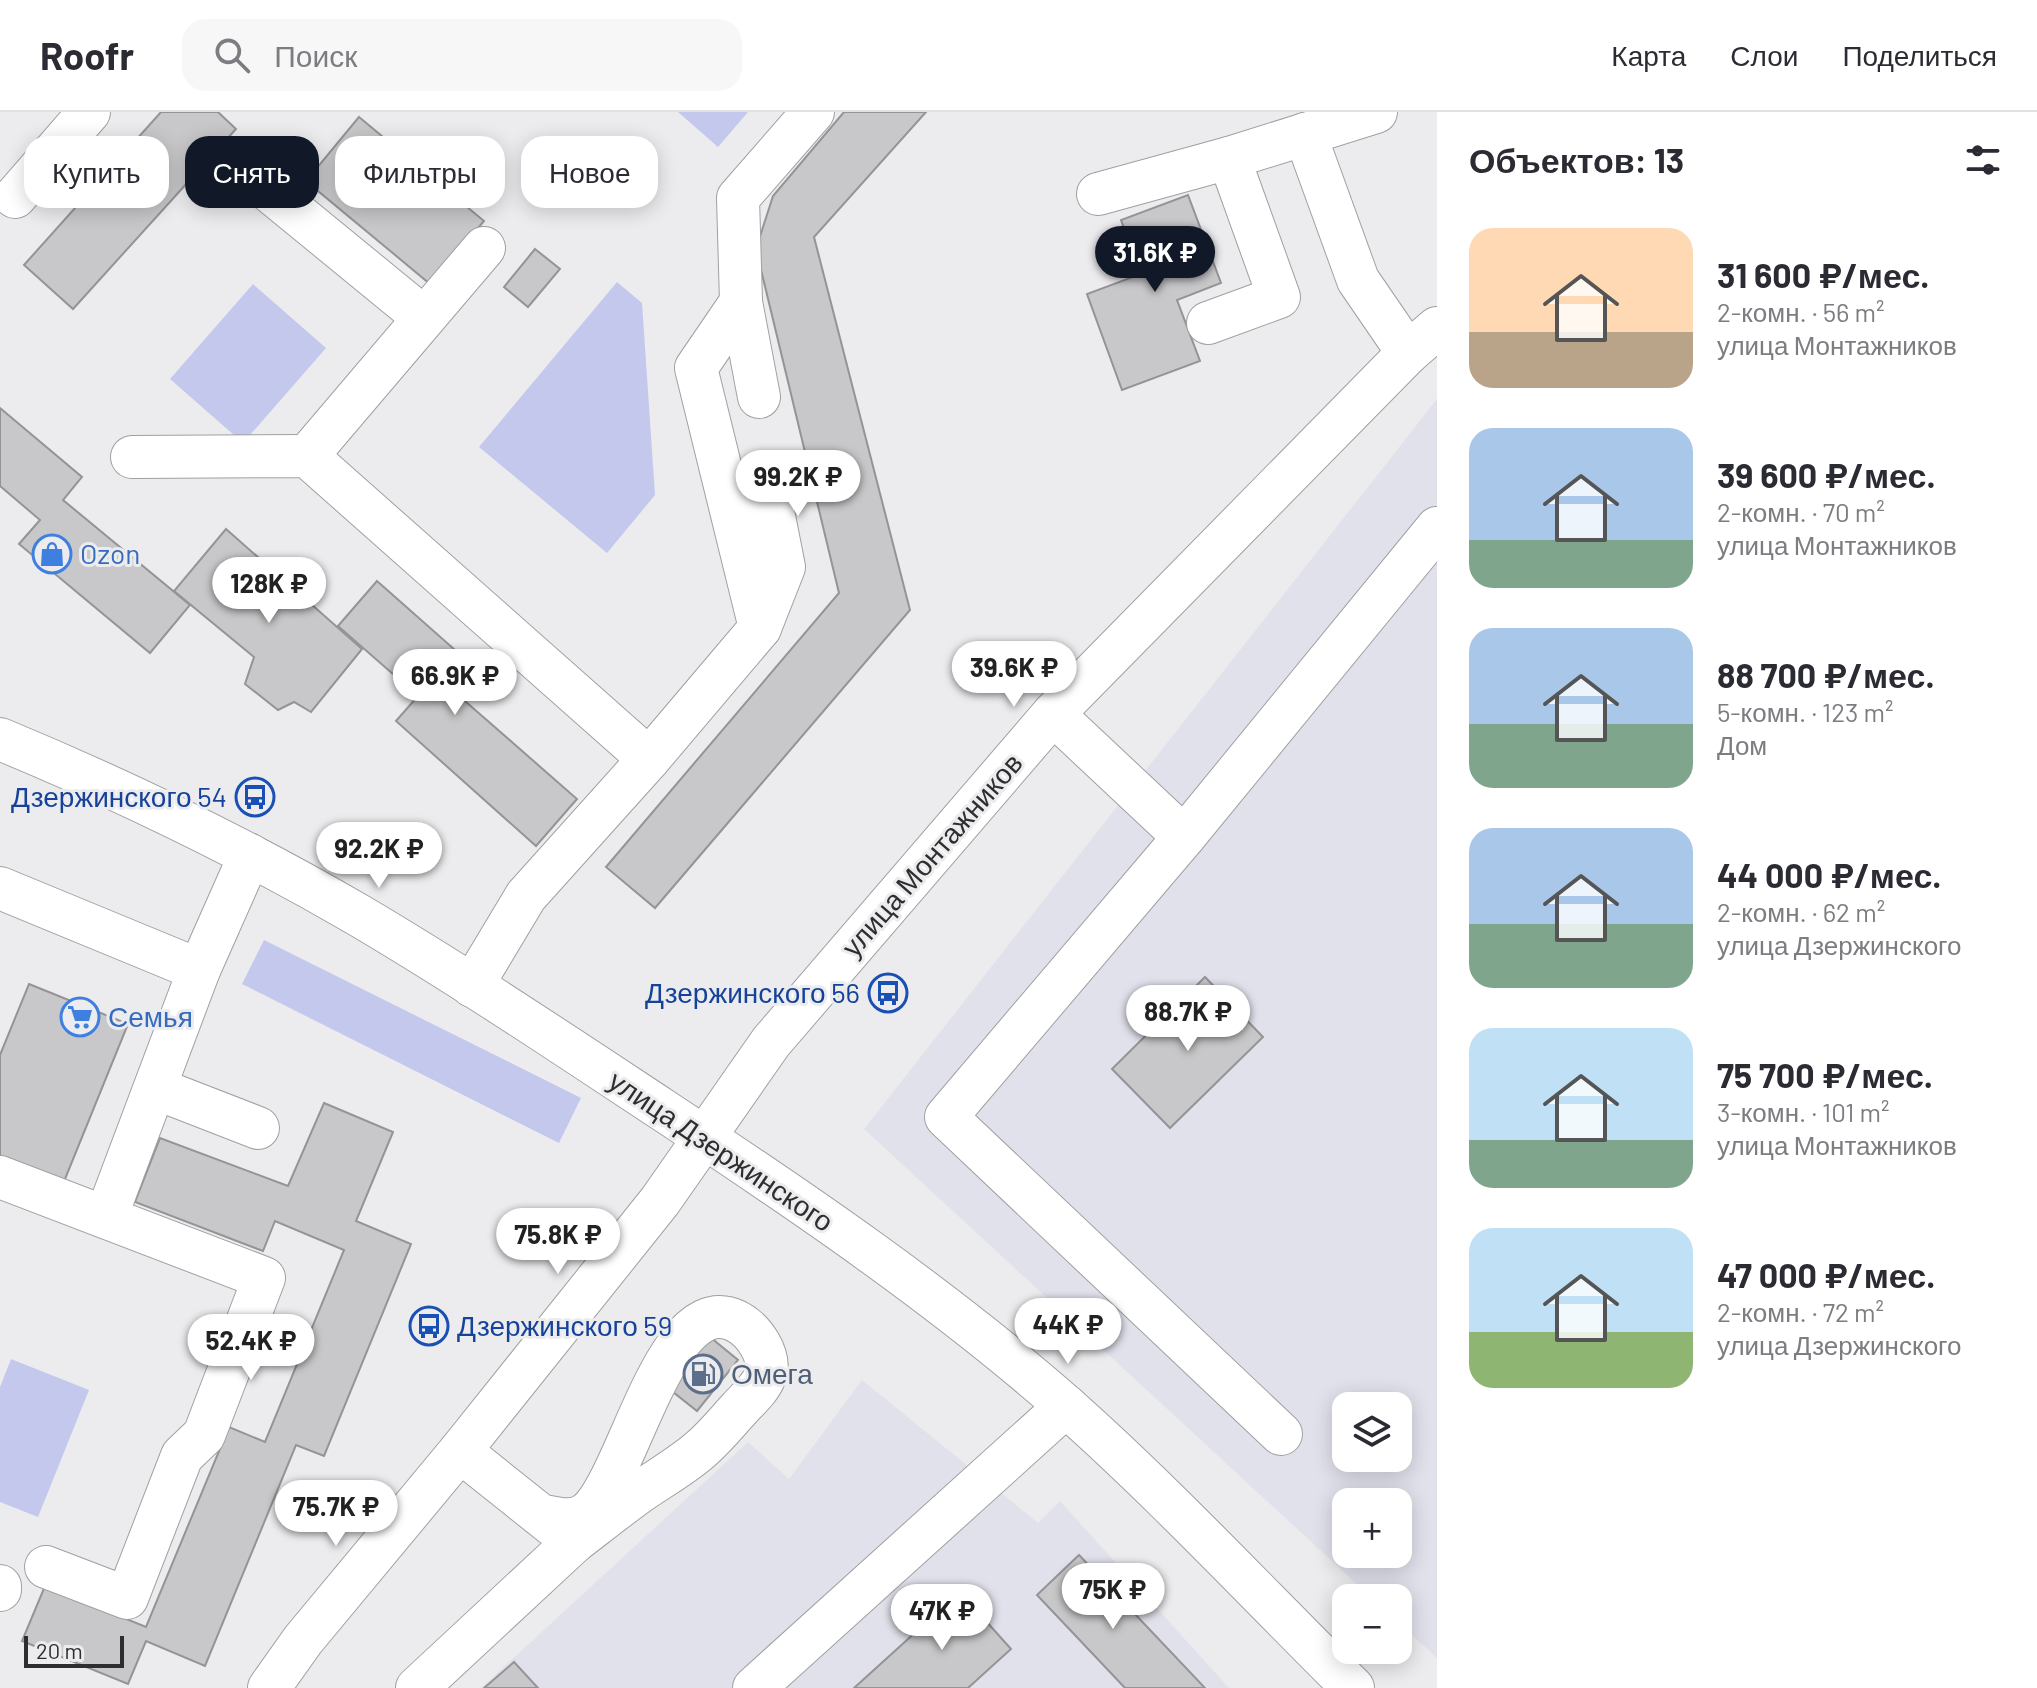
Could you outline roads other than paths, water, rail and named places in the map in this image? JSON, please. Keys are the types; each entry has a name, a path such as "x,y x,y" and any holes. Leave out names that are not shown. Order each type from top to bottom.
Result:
{"street":[{"path":"15,197 89,112"},
{"path":"759,397 741,302 738,198 813,112"},
{"path":"1098,194 1229,158 1376,112"},
{"path":"1305,134 1358,280 1423,341"},
{"path":"1208,323 1279,297 1229,158"},
{"path":"290,208 423,317"},
{"path":"307,456 484,248"},
{"path":"741,302 696,368 760,628"},
{"name":"улица Монтажников","path":"269,1688 303,1640 460,1451 660,1201 771,1042 1053,714 1423,341"},
{"path":"132,457 307,456 649,759"},
{"path":"472,986 526,896 649,759 760,628 784,567 766,476"},
{"path":"1281,1434 946,1117 1184,837 1437,528"},
{"path":"1053,714 1184,837"},
{"name":"улица Дзержинского","path":"0,739 250,855 360,917 472,986 790,1194 978,1334 1066,1406 1353,1688"},
{"path":"106,1217 199,970 250,855"},
{"path":"0,888 199,970"},
{"path":"155,1088 258,1128"},
{"path":"0,1177 264,1278 204,1435 182,1456 127,1598 46,1567"},
{"path":"417,1688 574,1542 701,1449 758,1389 766,1373 766,1357 756,1338 738,1322 721,1316 704,1321 686,1332 645,1398 615,1472 596,1504 586,1514 571,1520 540,1515"},
{"path":"754,1688 1066,1406"},
{"path":"460,1451 574,1542"}],"place":[{"name":"Ozon","path":"52,554"},
{"name":"Дзержинского 54","path":"255,797"},
{"name":"Дзержинского 56","path":"888,993"},
{"name":"Семья","path":"80,1017"},
{"name":"Дзержинского 59","path":"429,1326"},
{"name":"Омега","path":"703,1374"}]}
